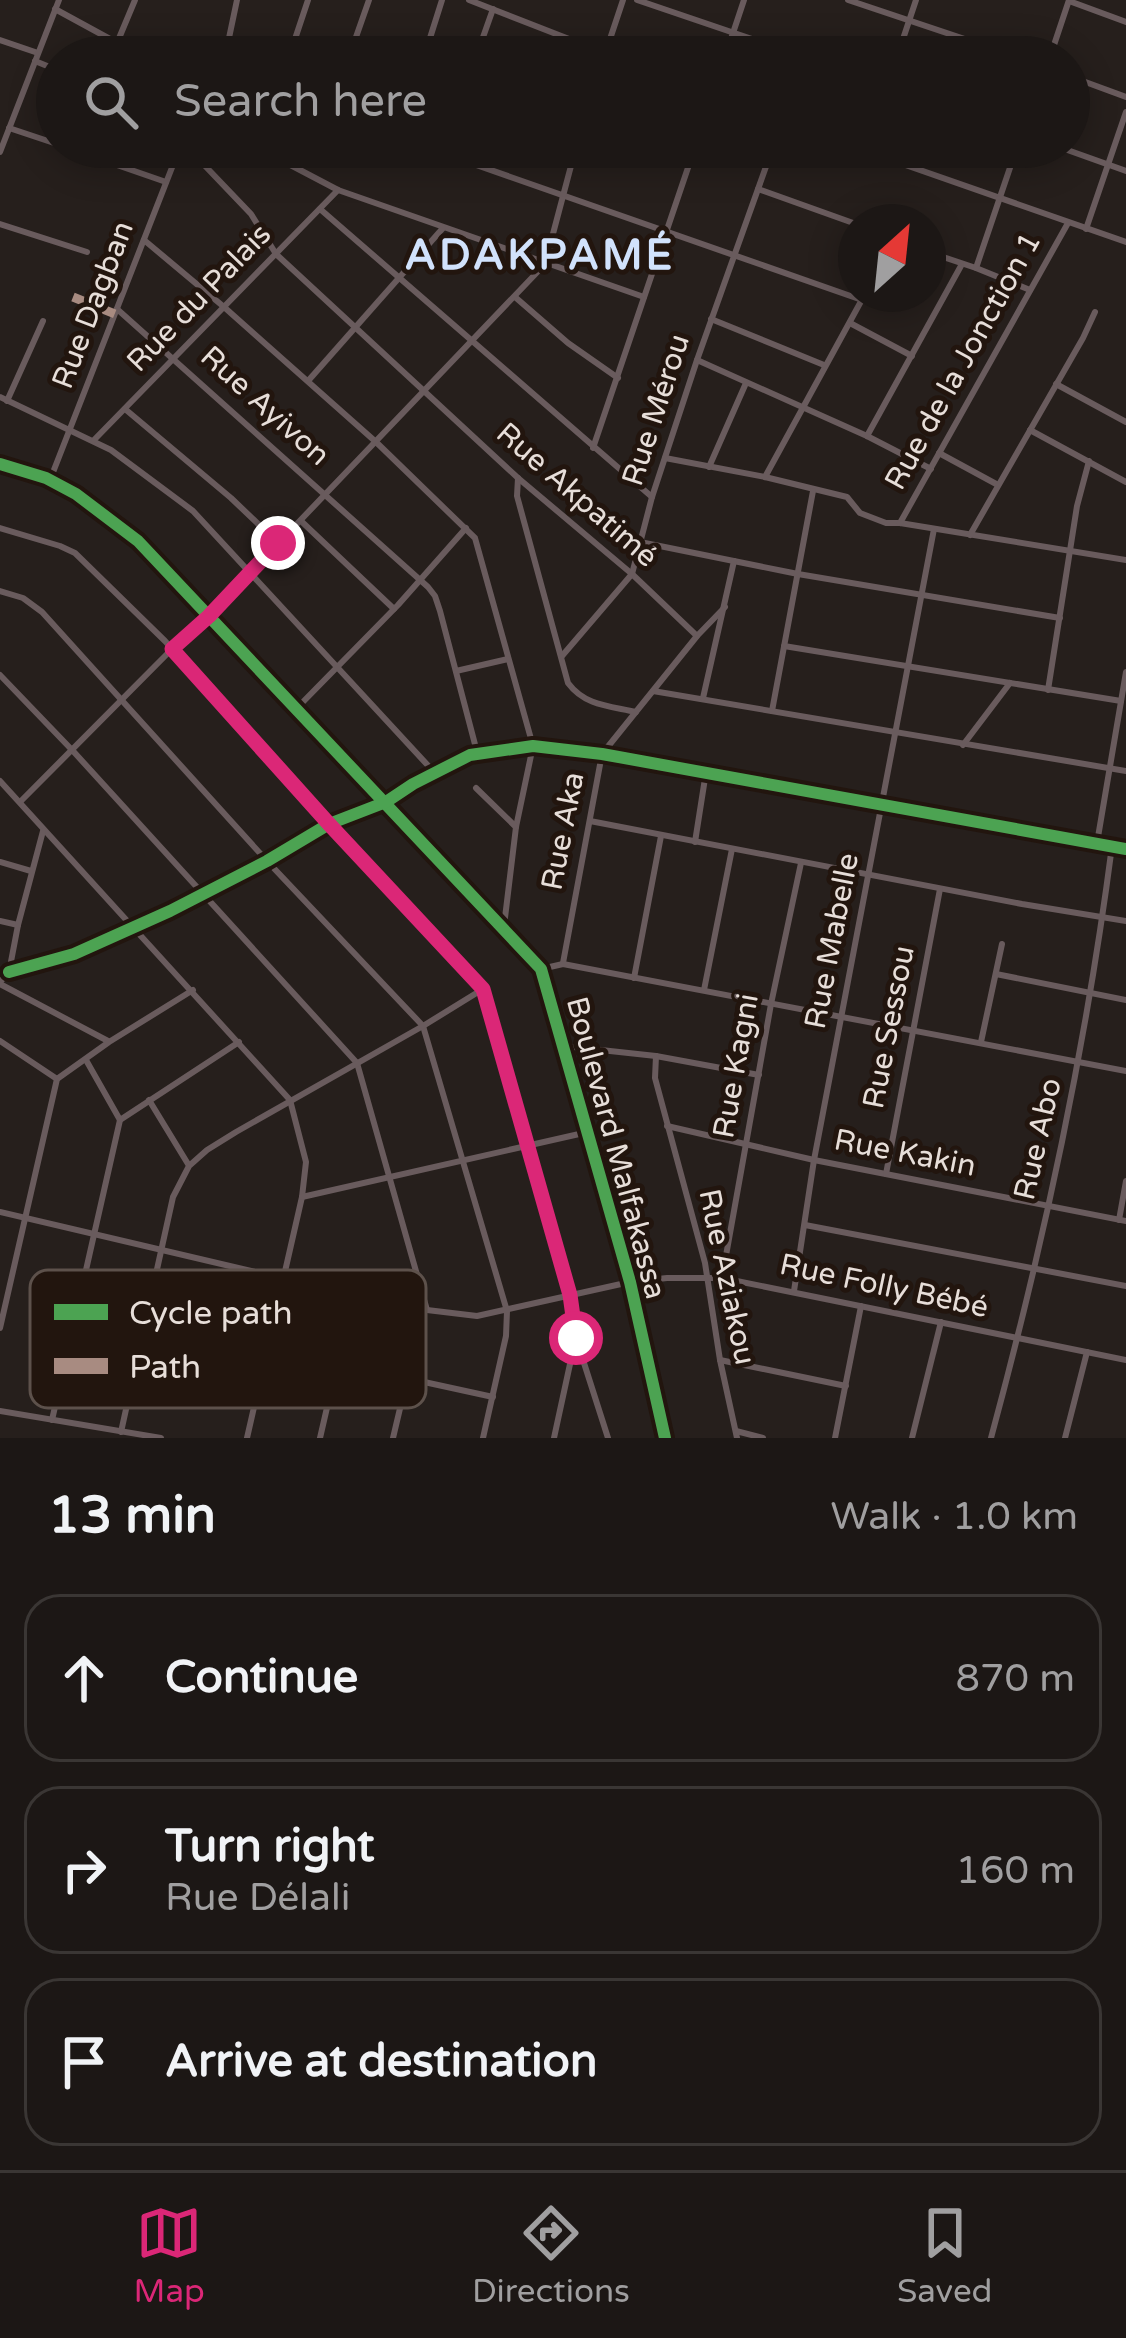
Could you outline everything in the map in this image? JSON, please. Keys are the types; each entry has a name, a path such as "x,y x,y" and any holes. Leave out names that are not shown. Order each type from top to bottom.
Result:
{"street":[{"path":"120,36 135,0"},
{"path":"229,36 237,0"},
{"path":"297,36 308,0"},
{"path":"356,36 369,0"},
{"path":"431,36 442,0"},
{"path":"470,0 561,36"},
{"path":"611,36 623,0"},
{"path":"637,0 747,36"},
{"path":"731,36 744,0"},
{"path":"848,0 954,36"},
{"path":"903,36 916,0"},
{"path":"1057,36 1069,1 1126,22"},
{"path":"45,36 57,4 106,36"},
{"path":"484,36 493,10"},
{"path":"0,40 36,57"},
{"path":"0,152 36,60"},
{"path":"1090,84 1126,98"},
{"path":"1086,229 1126,112"},
{"path":"10,128 36,137"},
{"path":"1090,158 1126,171"},
{"path":"124,168 166,182"},
{"name":"Rue Dagban","path":"50,481 173,168"},
{"name":"Rue Akpatimé","path":"204,168 250,214 276,254 518,478 698,635"},
{"path":"296,168 338,190 644,297"},
{"path":"484,168 838,289"},
{"path":"21,801 252,572 545,264 570,168"},
{"path":"593,448 687,168"},
{"name":"Rue Mérou","path":"562,656 632,574 652,497 766,168"},
{"path":"915,168 1126,242"},
{"path":"976,268 1009,168"},
{"path":"758,189 838,218"},
{"name":"Rue du Palais","path":"94,440 338,190"},
{"path":"320,209 652,497"},
{"name":"Rue de la Jonction 1","path":"900,523 1068,223"},
{"path":"0,224 87,252"},
{"path":"308,381 443,228"},
{"path":"144,240 376,442 476,541 533,746 516,827 504,926"},
{"path":"946,258 1030,290"},
{"path":"867,436 962,264"},
{"path":"515,297 618,378"},
{"name":"Rue Ayivon","path":"117,309 421,580"},
{"path":"765,476 856,312"},
{"path":"970,535 1095,312"},
{"path":"711,320 826,366"},
{"path":"43,321 3,399 94,440 194,511 434,772"},
{"path":"850,323 912,356"},
{"path":"697,361 931,469"},
{"path":"709,466 746,382"},
{"path":"1056,384 1126,422"},
{"path":"124,409 278,543"},
{"path":"1030,430 1126,482"},
{"path":"939,453 998,485"},
{"path":"665,458 848,497 860,513 886,523 1126,560"},
{"path":"1048,689 1089,461"},
{"name":"Boulevard Malfakassa","path":"0,464 50,481 92,505 138,541 541,969 630,1282 664,1438"},
{"path":"518,478 517,496 568,683 588,702 636,712"},
{"path":"772,711 813,489"},
{"path":"300,520 394,609"},
{"path":"0,528 75,554 172,649 483,989 570,1295 576,1338 608,1438"},
{"path":"297,708 466,528"},
{"name":"Rue Mabelle","path":"794,1291 814,1160 934,529"},
{"path":"640,542 1060,618"},
{"path":"703,698 734,561"},
{"path":"421,580 435,596 477,752"},
{"path":"0,591 42,612 423,1026 507,1311 506,1336 483,1438"},
{"name":"Rue Aka","path":"563,964 602,754 725,607"},
{"path":"784,646 1121,701"},
{"path":"456,671 508,659"},
{"path":"1097,842 1126,672"},
{"path":"0,674 357,1063 416,1270"},
{"path":"963,745 1010,682"},
{"path":"653,691 1126,771"},
{"path":"8,972 74,954 135,927 477,752 533,746 602,754 1126,849"},
{"path":"694,842 706,772"},
{"path":"0,781 290,1100 306,1162 284,1270"},
{"path":"476,788 516,827"},
{"path":"590,821 1126,921"},
{"path":"44,830 8,972 0,983 109,1042"},
{"path":"634,977 661,836"},
{"name":"Rue Abo","path":"991,1438 1079,1062 1112,846"},
{"path":"704,990 732,849"},
{"path":"0,862 32,871"},
{"name":"Rue Kagni","path":"722,1278 801,863"},
{"name":"Rue Sessou","path":"886,1174 940,889"},
{"path":"0,921 18,925"},
{"path":"981,1042 1002,944"},
{"path":"541,969 563,964 1126,1071"},
{"path":"996,974 1126,1000"},
{"path":"157,1270 173,1197 189,1166 207,1150 483,989"},
{"path":"0,1328 57,1079 193,990"},
{"path":"0,1041 57,1079"},
{"path":"120,1120 239,1042"},
{"path":"564,1046 656,1056 759,1075"},
{"name":"Rue Aziakou","path":"656,1056 655,1078 707,1277 736,1435"},
{"path":"86,1059 120,1120 86,1270"},
{"path":"149,1100 189,1166"},
{"name":"Rue Kakin","path":"668,1126 746,1146 1123,1220"},
{"path":"302,1197 588,1132"},
{"path":"1123,1220 1126,1181"},
{"name":"Rue Folly Bébé","path":"0,1212 245,1270"},
{"path":"804,1224 1126,1286"},
{"name":"Rue Folly Bébé","path":"427,1310 477,1316 630,1282 722,1278 1126,1360"},
{"path":"835,1438 861,1306"},
{"path":"912,1438 940,1322"},
{"path":"554,1438 576,1338"},
{"path":"1065,1438 1087,1352"},
{"path":"720,1360 846,1386"},
{"path":"426,1383 493,1397"},
{"path":"52,1420 55,1408"},
{"path":"121,1432 126,1408"},
{"path":"247,1438 254,1408"},
{"path":"320,1438 327,1408"},
{"path":"393,1438 400,1408"},
{"path":"0,1412 161,1438"},
{"path":"736,1435 763,1438"}],"marked path":[{"path":"73,297 115,314"}],"cycle path":[{"path":"0,464 46,478 76,494 138,541 541,969 630,1282 665,1438"},
{"path":"9,972 74,954 170,911 329,824 386,802 470,755 533,746 602,754 1126,849"}],"district":[{"name":"ADAKPAMÉ","path":"540,255"}],"route":[{"path":"278,543 172,649 483,989 570,1295 576,1338"}]}
